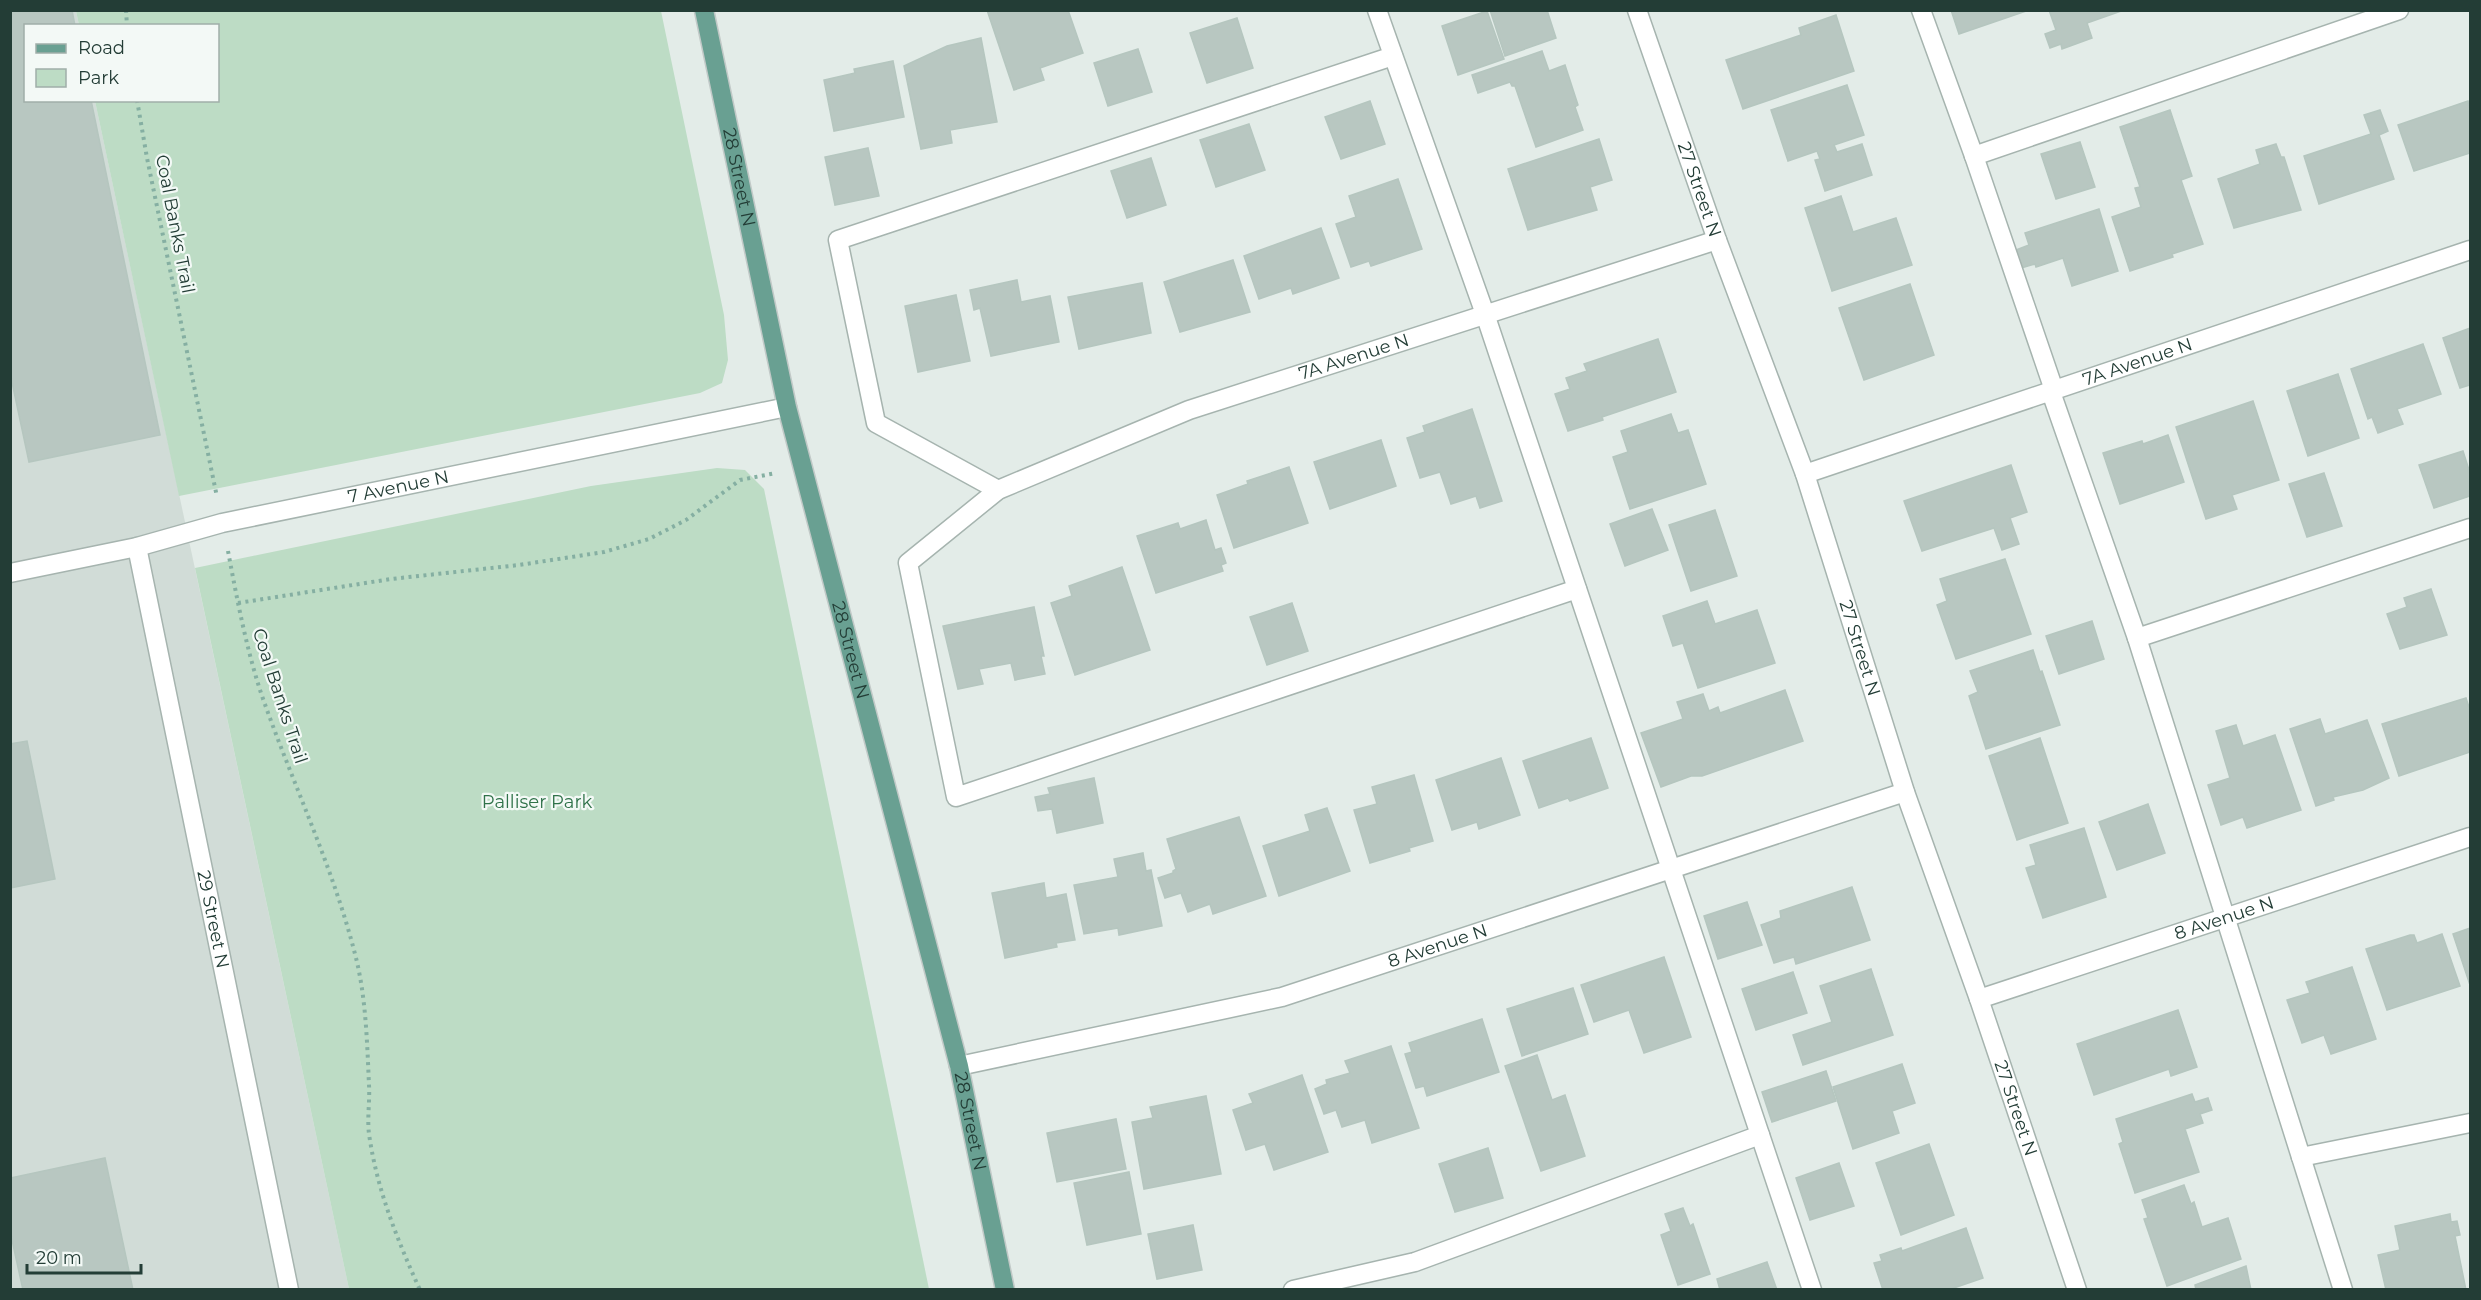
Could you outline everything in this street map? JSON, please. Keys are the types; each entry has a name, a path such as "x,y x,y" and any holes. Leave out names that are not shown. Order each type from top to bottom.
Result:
{"main road":[{"name":"28 Street N","path":"704,10 787,407 959,1066 1005,1290"}],"street":[{"path":"1377,10 1485,314 1812,1290"},
{"name":"27 Street N","path":"1637,10 1717,240 1805,474 1905,792 1979,999 2077,1290"},
{"path":"1921,10 1974,156 2137,638 2343,1290"},
{"path":"1974,156 2399,10"},
{"path":"999,490 876,423 838,240 1394,56"},
{"name":"7A Avenue N","path":"1576,589 956,796 908,563 999,490 1189,410 1717,240"},
{"name":"7A Avenue N","path":"1805,474 2470,250"},
{"name":"7 Avenue N","path":"10,573 137,548 222,523 787,407"},
{"path":"2137,638 2470,528"},
{"name":"29 Street N","path":"137,548 289,1290"},
{"name":"8 Avenue N","path":"959,1066 1282,997 1905,792"},
{"name":"8 Avenue N","path":"1979,999 2470,837"},
{"path":"2301,1157 2470,1123"},
{"path":"1293,1290 1414,1262 1760,1135"}],"path":[{"name":"Coal Banks Trail","path":"138,102 147,158 238,603 261,691 342,906 354,947 364,1005 371,1144 384,1203 420,1290"},
{"path":"238,603 391,579 519,565 604,552 649,539 686,520 741,480 803,467"}],"shaded area":[{"path":"10,11 76,11 79,24 24,24 24,102 95,102 349,1289 11,1289"}],"green space":[{"path":"76,11 661,11 724,315 728,360 722,383 700,393 179,496 95,102 219,102 219,24 79,24"},
{"name":"Palliser Park","path":"717,468 745,470 764,489 929,1289 349,1289 195,568 591,486"}],"building":[{"path":"10,10 72,10 75,24 24,24 24,102 91,102 160,435 29,462 10,373"},
{"path":"987,10 1068,10 1083,53 1040,68 1044,80 1014,90"},
{"path":"1490,10 1547,10 1556,38 1505,56"},
{"path":"1951,10 2029,10 1959,34"},
{"path":"2049,10 2124,10 2087,23 2092,38 2062,49 2061,44 2050,48 2045,34 2056,30"},
{"path":"1487,11 1504,59 1458,75 1442,26"},
{"path":"1836,15 1854,71 1743,109 1726,60 1801,35 1799,28"},
{"path":"1237,18 1253,68 1207,83 1190,33"},
{"path":"981,38 997,122 950,130 952,143 921,149 904,66 947,46"},
{"path":"1138,49 1152,92 1108,106 1094,63"},
{"path":"1542,51 1549,71 1565,65 1578,105 1575,107 1583,130 1536,147 1515,86 1512,86 1510,82 1478,93 1472,75"},
{"path":"893,61 904,117 834,131 824,80 855,73 854,69"},
{"path":"1847,85 1864,135 1834,145 1837,152 1862,144 1872,175 1825,191 1815,160 1820,159 1817,151 1788,161 1771,110"},
{"path":"1370,101 1385,144 1341,159 1325,117"},
{"path":"2468,101 2470,153 2414,171 2398,125"},
{"path":"2170,110 2192,176 2181,180 2203,244 2130,271 2112,217 2141,207 2135,188 2140,187 2120,127"},
{"path":"2380,110 2388,131 2379,135 2394,179 2319,204 2304,156 2371,134 2364,115"},
{"path":"1249,124 1265,170 1216,187 1200,140"},
{"path":"1599,139 1612,180 1590,187 1597,210 1528,230 1508,169"},
{"path":"2080,142 2095,187 2056,199 2041,154"},
{"path":"2276,144 2281,157 2284,157 2301,210 2234,228 2218,179 2260,164 2256,150"},
{"path":"868,148 879,196 835,205 825,157"},
{"path":"1151,158 1166,205 1127,218 1111,171"},
{"path":"1398,179 1422,249 1371,266 1369,261 1351,267 1336,224 1356,217 1349,196"},
{"path":"1841,196 1853,232 1896,218 1912,265 1832,291 1805,208"},
{"path":"2099,209 2118,271 2072,286 2063,258 2036,267 2035,264 2021,268 2016,250 2029,245 2025,233"},
{"path":"1321,228 1339,278 1293,294 1291,288 1259,299 1244,256"},
{"path":"1233,260 1250,312 1180,332 1164,282"},
{"path":"1017,280 1021,302 1050,296 1059,342 991,356 980,308 974,310 970,290"},
{"path":"1142,283 1151,333 1079,349 1068,297"},
{"path":"1910,284 1934,355 1864,380 1839,308"},
{"path":"956,295 970,361 918,372 905,306"},
{"path":"2470,328 2470,385 2460,388 2443,338"},
{"path":"1658,339 1676,392 1568,431 1555,394 1570,389 1566,378 1587,371 1584,364"},
{"path":"2423,344 2441,394 2397,409 2403,424 2378,433 2372,417 2368,419 2351,369"},
{"path":"2338,374 2359,438 2308,456 2287,391"},
{"path":"2253,401 2279,480 2232,495 2237,509 2206,519 2176,427"},
{"path":"1472,409 1502,501 1480,508 1476,496 1451,504 1440,472 1420,478 1407,438 1425,432 1423,426"},
{"path":"1671,414 1678,433 1688,430 1706,484 1630,509 1613,457 1628,452 1621,431"},
{"path":"2168,435 2184,482 2120,504 2103,453 2142,441 2143,444"},
{"path":"1381,440 1396,486 1330,509 1314,462"},
{"path":"2463,451 2470,473 2470,496 2434,508 2419,465"},
{"path":"2011,465 2027,512 2010,518 2019,544 2002,550 1994,528 1922,551 1904,501"},
{"path":"1289,467 1308,523 1234,548 1217,495 1248,484 1247,481"},
{"path":"2324,473 2342,526 2307,537 2289,484"},
{"path":"1652,509 1668,550 1625,566 1610,524"},
{"path":"1715,510 1737,576 1691,591 1669,525"},
{"path":"1206,520 1215,550 1221,548 1226,563 1221,565 1223,571 1156,593 1137,536 1178,523 1180,529"},
{"path":"2005,559 2031,634 1956,659 1937,605 1947,601 1940,579"},
{"path":"1122,567 1150,650 1075,675 1051,603 1072,596 1069,586"},
{"path":"2431,589 2447,635 2400,649 2387,614 2407,607 2404,598"},
{"path":"1707,601 1715,624 1757,610 1775,663 1698,688 1683,643 1673,646 1663,616"},
{"path":"1292,603 1308,651 1267,665 1250,617"},
{"path":"1034,607 1044,656 1041,656 1045,674 1015,680 1011,663 979,669 983,684 958,689 943,626"},
{"path":"2092,621 2104,659 2059,674 2046,636"},
{"path":"2033,650 2060,725 1986,749 1969,696 1978,692 1970,671"},
{"path":"1785,690 1803,741 1702,776 1691,776 1661,787 1641,733 1683,719 1677,702 1703,694 1709,711 1718,707 1720,713"},
{"path":"2466,698 2470,710 2470,752 2399,776 2382,724"},
{"path":"2320,719 2325,734 2367,720 2389,778 2363,790 2333,797 2334,800 2316,806 2290,729"},
{"path":"2236,725 2243,746 2275,735 2301,810 2247,828 2243,817 2221,825 2208,785 2230,778 2216,731"},
{"path":"1591,738 1608,788 1570,801 1568,798 1539,808 1523,761"},
{"path":"2040,738 2068,823 2017,840 1989,756"},
{"path":"27,741 55,879 10,888 10,744"},
{"path":"1501,758 1520,815 1479,829 1477,822 1452,830 1436,780"},
{"path":"1414,775 1433,841 1409,848 1410,851 1370,863 1354,810 1377,804 1372,787"},
{"path":"1094,778 1103,823 1057,833 1052,809 1038,811 1035,797 1050,794 1048,788"},
{"path":"2148,804 2165,853 2117,870 2099,822"},
{"path":"1327,808 1350,871 1279,896 1263,846 1310,831 1305,815"},
{"path":"1239,817 1266,896 1213,914 1210,904 1188,912 1181,893 1165,898 1158,878 1173,873 1176,869 1167,839"},
{"path":"2084,828 2106,897 2043,918 2026,868 2036,865 2030,845"},
{"path":"1143,853 1146,871 1151,870 1162,926 1119,935 1118,928 1084,934 1074,885 1118,877 1114,859"},
{"path":"1044,883 1046,898 1066,894 1075,940 1056,943 1057,947 1005,958 992,893"},
{"path":"1852,887 1870,940 1796,964 1794,957 1774,963 1761,925 1781,918 1780,911"},
{"path":"1747,902 1762,945 1718,959 1704,916"},
{"path":"2470,928 2470,985 2453,934"},
{"path":"2442,934 2460,986 2387,1010 2366,949 2410,935 2414,935 2417,943"},
{"path":"1664,957 1691,1037 1644,1053 1629,1010 1594,1022 1581,985"},
{"path":"2352,967 2376,1039 2331,1054 2324,1035 2302,1043 2287,1000 2310,993 2306,982"},
{"path":"1871,969 1893,1035 1803,1065 1793,1035 1832,1022 1820,986"},
{"path":"1793,972 1807,1013 1756,1030 1742,989"},
{"path":"1573,988 1588,1034 1522,1056 1507,1009"},
{"path":"2178,1010 2197,1067 2171,1076 2169,1069 2094,1095 2077,1044"},
{"path":"1482,1019 1499,1072 1427,1096 1424,1086 1416,1088 1405,1054 1412,1052 1409,1043"},
{"path":"1391,1046 1419,1128 1372,1143 1365,1120 1342,1127 1336,1110 1324,1114 1315,1089 1327,1084 1326,1080 1350,1073 1345,1061"},
{"path":"1537,1055 1552,1100 1565,1095 1585,1156 1541,1171 1505,1066"},
{"path":"1902,1064 1915,1103 1892,1111 1899,1133 1853,1149 1833,1087"},
{"path":"1826,1071 1836,1101 1772,1122 1762,1092"},
{"path":"1302,1075 1328,1152 1274,1170 1265,1144 1246,1150 1233,1110 1253,1103 1249,1094"},
{"path":"2192,1094 2195,1102 2208,1098 2212,1110 2200,1114 2203,1123 2185,1129 2199,1172 2135,1193 2119,1144 2123,1142 2116,1119"},
{"path":"1206,1096 1221,1174 1144,1189 1132,1122 1153,1118 1150,1107"},
{"path":"1116,1119 1126,1169 1057,1182 1047,1133"},
{"path":"1929,1144 1954,1215 1901,1235 1876,1163"},
{"path":"1488,1148 1503,1198 1455,1212 1439,1164"},
{"path":"105,1158 133,1290 23,1290 10,1231 10,1178"},
{"path":"1839,1163 1854,1206 1810,1220 1796,1178"},
{"path":"1129,1172 1141,1234 1087,1245 1074,1183"},
{"path":"2184,1185 2191,1204 2194,1202 2202,1227 2228,1218 2241,1259 2167,1286 2144,1219 2148,1218 2142,1200"},
{"path":"1683,1208 1690,1226 1693,1224 1710,1274 1678,1285 1661,1235 1671,1231 1665,1214"},
{"path":"2450,1214 2451,1222 2457,1221 2460,1235 2455,1236 2466,1290 2386,1290 2378,1255 2400,1250 2395,1226"},
{"path":"1193,1225 1202,1270 1157,1279 1148,1234"},
{"path":"1966,1228 1983,1278 1948,1290 1883,1290 1874,1263 1882,1261 1880,1255 1901,1248 1902,1251"},
{"path":"1767,1262 1777,1290 1720,1290 1717,1279"},
{"path":"2246,1266 2251,1290 2196,1290 2195,1285"}]}
